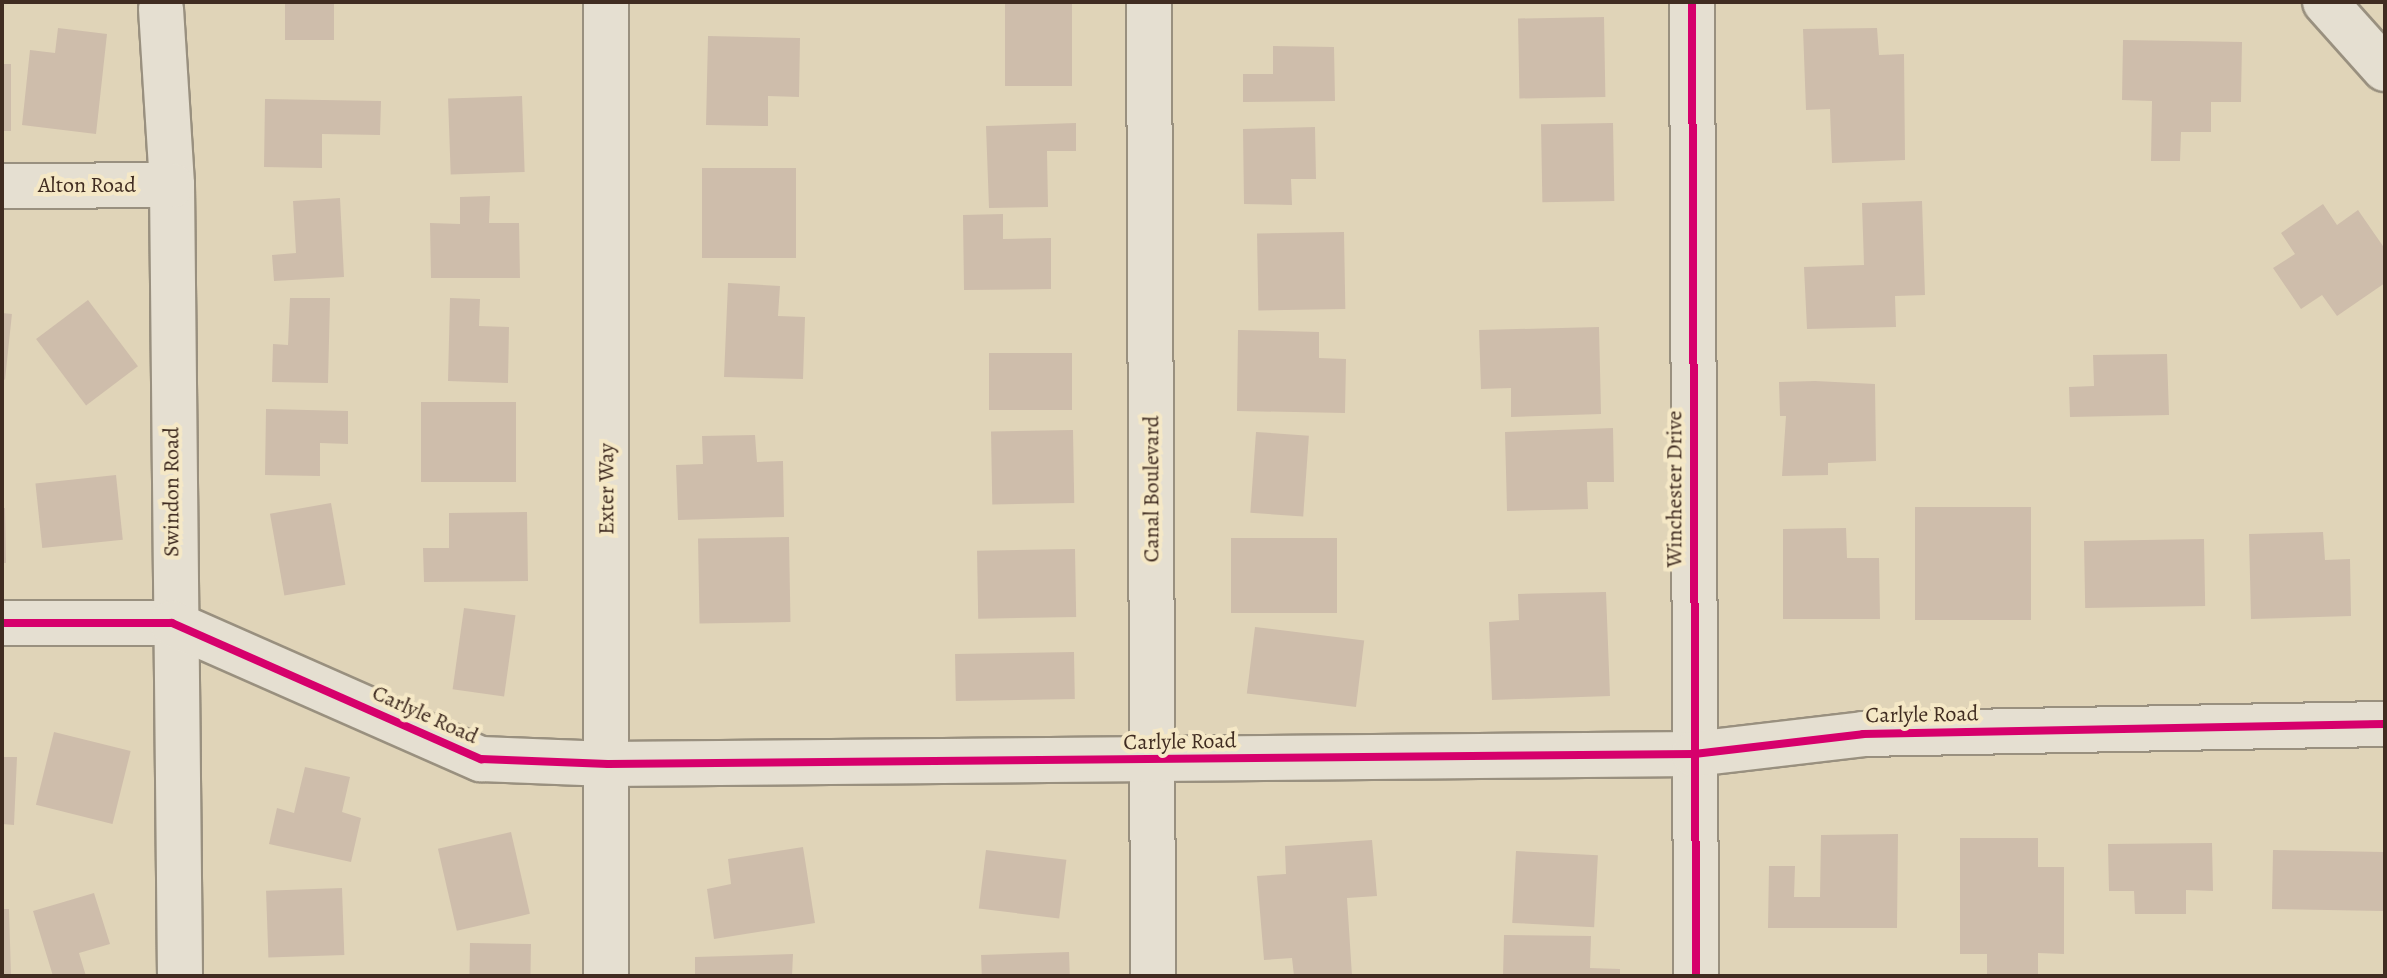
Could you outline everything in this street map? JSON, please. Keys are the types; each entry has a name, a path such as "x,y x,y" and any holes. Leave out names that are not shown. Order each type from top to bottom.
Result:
{"street":[{"name":"Exter Way","path":"606,2 606,976"},
{"name":"Canal Boulevard","path":"1149,2 1153,976"},
{"name":"Winchester Drive","path":"1692,2 1696,976"},
{"path":"2325,2 2385,69"},
{"name":"Swindon Road","path":"161,9 172,185 172,623 180,976"},
{"name":"Alton Road","path":"2,186 172,185"},
{"name":"Carlyle Road","path":"2,623 172,623 481,759 608,764 1694,754 1863,734 2385,724"}],"building":[{"path":"285,2 334,2 334,40 285,40"},
{"path":"1005,2 1072,2 1072,86 1005,86"},
{"path":"1604,17 1605,97 1519,98 1518,19"},
{"path":"58,28 107,34 96,134 22,125 30,50 55,53"},
{"path":"1877,28 1879,55 1904,54 1905,160 1832,163 1830,109 1806,110 1803,29"},
{"path":"708,36 800,38 799,97 768,96 768,126 706,125"},
{"path":"2123,40 2242,42 2241,102 2211,102 2211,132 2181,132 2180,161 2151,161 2152,101 2122,100"},
{"path":"1273,46 1334,47 1335,101 1243,102 1243,74 1273,74"},
{"path":"2,64 11,64 11,131 2,131"},
{"path":"522,96 525,172 451,175 448,99"},
{"path":"265,99 381,101 380,135 322,134 322,168 264,167"},
{"path":"1076,123 1076,151 1047,151 1048,207 989,208 986,126"},
{"path":"1613,123 1614,201 1542,202 1541,124"},
{"path":"1315,127 1316,179 1291,179 1292,205 1244,204 1243,129"},
{"path":"702,168 796,168 796,258 702,258"},
{"path":"490,196 489,223 519,223 520,278 431,278 430,223 460,224 460,197"},
{"path":"340,198 344,277 274,281 272,255 296,253 293,201"},
{"path":"1922,201 1925,295 1895,296 1896,327 1807,329 1804,267 1864,265 1862,203"},
{"path":"2323,204 2337,225 2358,210 2385,249 2385,283 2337,316 2322,295 2301,309 2273,268 2295,254 2281,233"},
{"path":"1003,214 1003,239 1051,238 1051,289 964,290 963,215"},
{"path":"1344,232 1345,309 1258,311 1257,234"},
{"path":"728,283 780,286 778,316 805,317 803,379 724,377"},
{"path":"290,298 330,298 328,383 272,382 273,344 288,345"},
{"path":"450,298 480,299 479,326 509,327 508,383 448,381"},
{"path":"88,300 138,366 86,405 36,339"},
{"path":"2,313 12,314 5,380 2,379"},
{"path":"1599,327 1601,414 1511,417 1511,388 1481,389 1479,330"},
{"path":"1238,330 1319,332 1319,358 1346,359 1345,413 1237,411"},
{"path":"989,353 1072,353 1072,410 989,410"},
{"path":"2167,354 2169,415 2070,417 2069,387 2094,386 2093,355"},
{"path":"1779,382 1875,384 1876,461 1828,463 1828,475 1782,476 1786,416 1780,416"},
{"path":"421,402 516,402 516,482 421,482"},
{"path":"266,409 348,411 348,444 320,443 320,476 265,475"},
{"path":"1613,428 1614,482 1587,482 1588,509 1507,511 1505,432"},
{"path":"1073,430 1074,503 992,504 991,431"},
{"path":"1256,432 1309,436 1303,516 1250,513"},
{"path":"755,435 757,462 783,461 784,517 678,520 676,465 703,464 702,436"},
{"path":"116,475 123,540 42,548 35,483"},
{"path":"331,503 345,585 284,596 270,514"},
{"path":"1915,507 2031,507 2031,620 1915,620"},
{"path":"2,508 5,508 6,563 2,563"},
{"path":"527,512 528,581 424,582 423,548 449,548 449,513"},
{"path":"1846,528 1847,558 1879,558 1880,619 1783,619 1783,529"},
{"path":"2323,532 2325,560 2350,559 2351,616 2251,619 2249,534"},
{"path":"789,537 790,622 699,624 698,539"},
{"path":"1231,538 1337,538 1337,613 1231,613"},
{"path":"2204,539 2205,606 2085,608 2084,541"},
{"path":"1075,549 1076,617 978,619 977,551"},
{"path":"1606,592 1610,696 1492,700 1489,622 1519,620 1518,594"},
{"path":"464,608 515,615 504,696 453,689"},
{"path":"1255,627 1364,640 1356,707 1247,694"},
{"path":"1074,652 1075,699 956,701 955,654"},
{"path":"54,732 131,751 113,824 36,805"},
{"path":"2,757 17,757 14,825 2,824"},
{"path":"305,767 350,777 342,812 361,818 351,862 269,844 277,808 294,813"},
{"path":"511,832 530,914 457,931 438,849"},
{"path":"1898,834 1897,928 1768,928 1769,866 1795,866 1794,897 1820,897 1821,835"},
{"path":"1960,838 2038,838 2038,867 2064,867 2064,954 2038,953 2038,976 1987,976 1987,954 1960,954"},
{"path":"1372,840 1377,896 1347,898 1352,976 1294,976 1292,958 1264,960 1257,876 1286,874 1285,846"},
{"path":"2212,843 2213,891 2186,890 2186,914 2135,914 2134,891 2109,891 2108,844"},
{"path":"803,847 815,923 714,939 707,889 731,884 728,859"},
{"path":"986,850 1066,860 1059,918 979,909"},
{"path":"2273,850 2384,852 2383,911 2272,909"},
{"path":"1516,851 1598,855 1594,927 1512,923"},
{"path":"342,888 344,955 268,958 266,891"},
{"path":"94,893 110,944 79,953 86,976 53,976 33,911"},
{"path":"2,909 9,909 11,976 2,976"},
{"path":"1504,935 1591,936 1590,968 1620,969 1620,976 1503,976"},
{"path":"470,943 531,944 530,976 469,976"},
{"path":"1069,952 1070,976 982,976 981,955"},
{"path":"793,954 792,976 695,976 695,957"}],"cycle path":[{"path":"1692,2 1696,976"},
{"path":"2,623 172,623 481,759 608,764 1694,754 1863,734 2385,724"}]}
